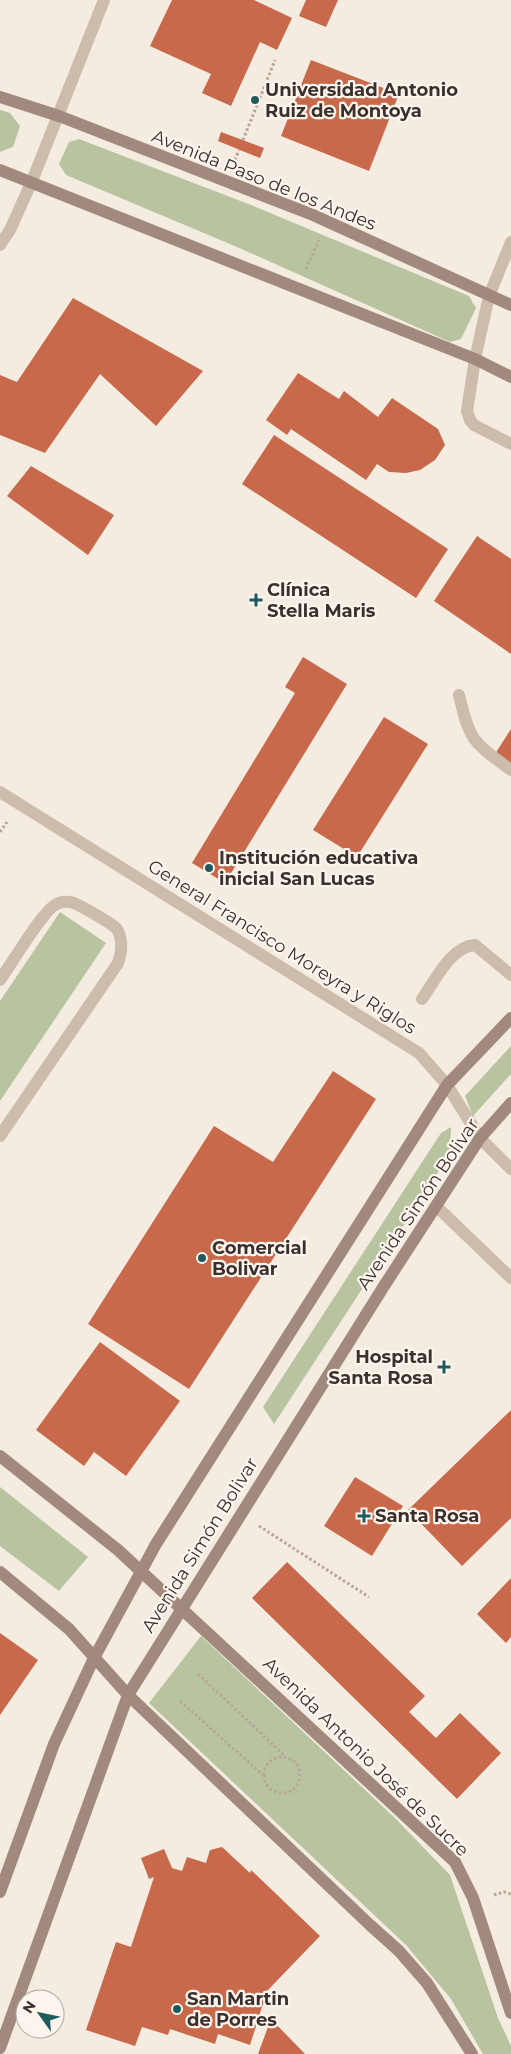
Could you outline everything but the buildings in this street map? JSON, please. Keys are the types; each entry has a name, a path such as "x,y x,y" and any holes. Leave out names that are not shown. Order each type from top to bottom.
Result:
{"main road":[{"name":"Avenida Paso de los Andes","path":"0,97 59,116 327,222 511,305"},
{"path":"0,170 32,181 475,359 511,377"},
{"name":"Avenida Simón Bolivar","path":"0,1892 49,1755 94,1658 141,1571 447,1085 511,1018"},
{"name":"Avenida Simón Bolivar","path":"0,2048 128,1696 240,1513 436,1206 480,1138 511,1104"},
{"name":"Avenida Antonio José de Sucre","path":"0,1456 141,1571 456,1862 473,1898 510,2010"},
{"path":"0,1572 69,1629 128,1696 370,1926 399,1951 427,1983 472,2054"}],"street":[{"path":"0,245 10,230 32,181 104,0"},
{"path":"511,242 489,296 475,359 467,412 474,425 511,444"},
{"path":"459,695 467,728 478,746 511,770"},
{"name":"General Francisco Moreyra y Riglos","path":"0,792 419,1053 447,1085 480,1138 511,1169"},
{"path":"0,980 45,915 54,905 64,901 75,904 116,928 121,941 122,952 118,963 0,1136"},
{"path":"422,999 456,953 467,945 475,945 511,975"},
{"path":"436,1206 511,1278"}],"path":[{"path":"243,140 275,60"},
{"path":"298,288 327,222"},
{"path":"240,1513 369,1597"},
{"path":"180,1701 264,1776 266,1784 272,1790 279,1793 295,1789 301,1773 293,1759 285,1756 198,1674"},
{"path":"264,1776 270,1761 285,1756"}],"green space":[{"path":"0,110 10,113 20,126 13,147 0,152"},
{"path":"79,139 251,205 469,296 476,308 461,339 450,342 237,247 66,175 59,164 69,142"},
{"path":"60,912 106,943 0,1101 0,1001"},
{"path":"511,1046 511,1074 473,1116 465,1096"},
{"path":"451,1127 450,1154 274,1424 263,1407 441,1133"},
{"path":"0,1487 88,1557 59,1591 0,1546"},
{"path":"201,1636 395,1818 450,1875 498,2018 511,2046 511,2054 483,2054 451,1999 406,1945 149,1703"}],"place":[{"name":"Universidad Antonio Ruiz de Montoya","path":"255,100"},
{"name":"Clínica Stella Maris","path":"256,600"},
{"name":"Institución educativa inicial San Lucas","path":"209,868"},
{"name":"Comercial Bolivar","path":"202,1258"},
{"name":"Hospital Santa Rosa","path":"444,1367"},
{"name":"Santa Rosa","path":"364,1516"},
{"name":"San Martin de Porres","path":"177,2009"}]}
